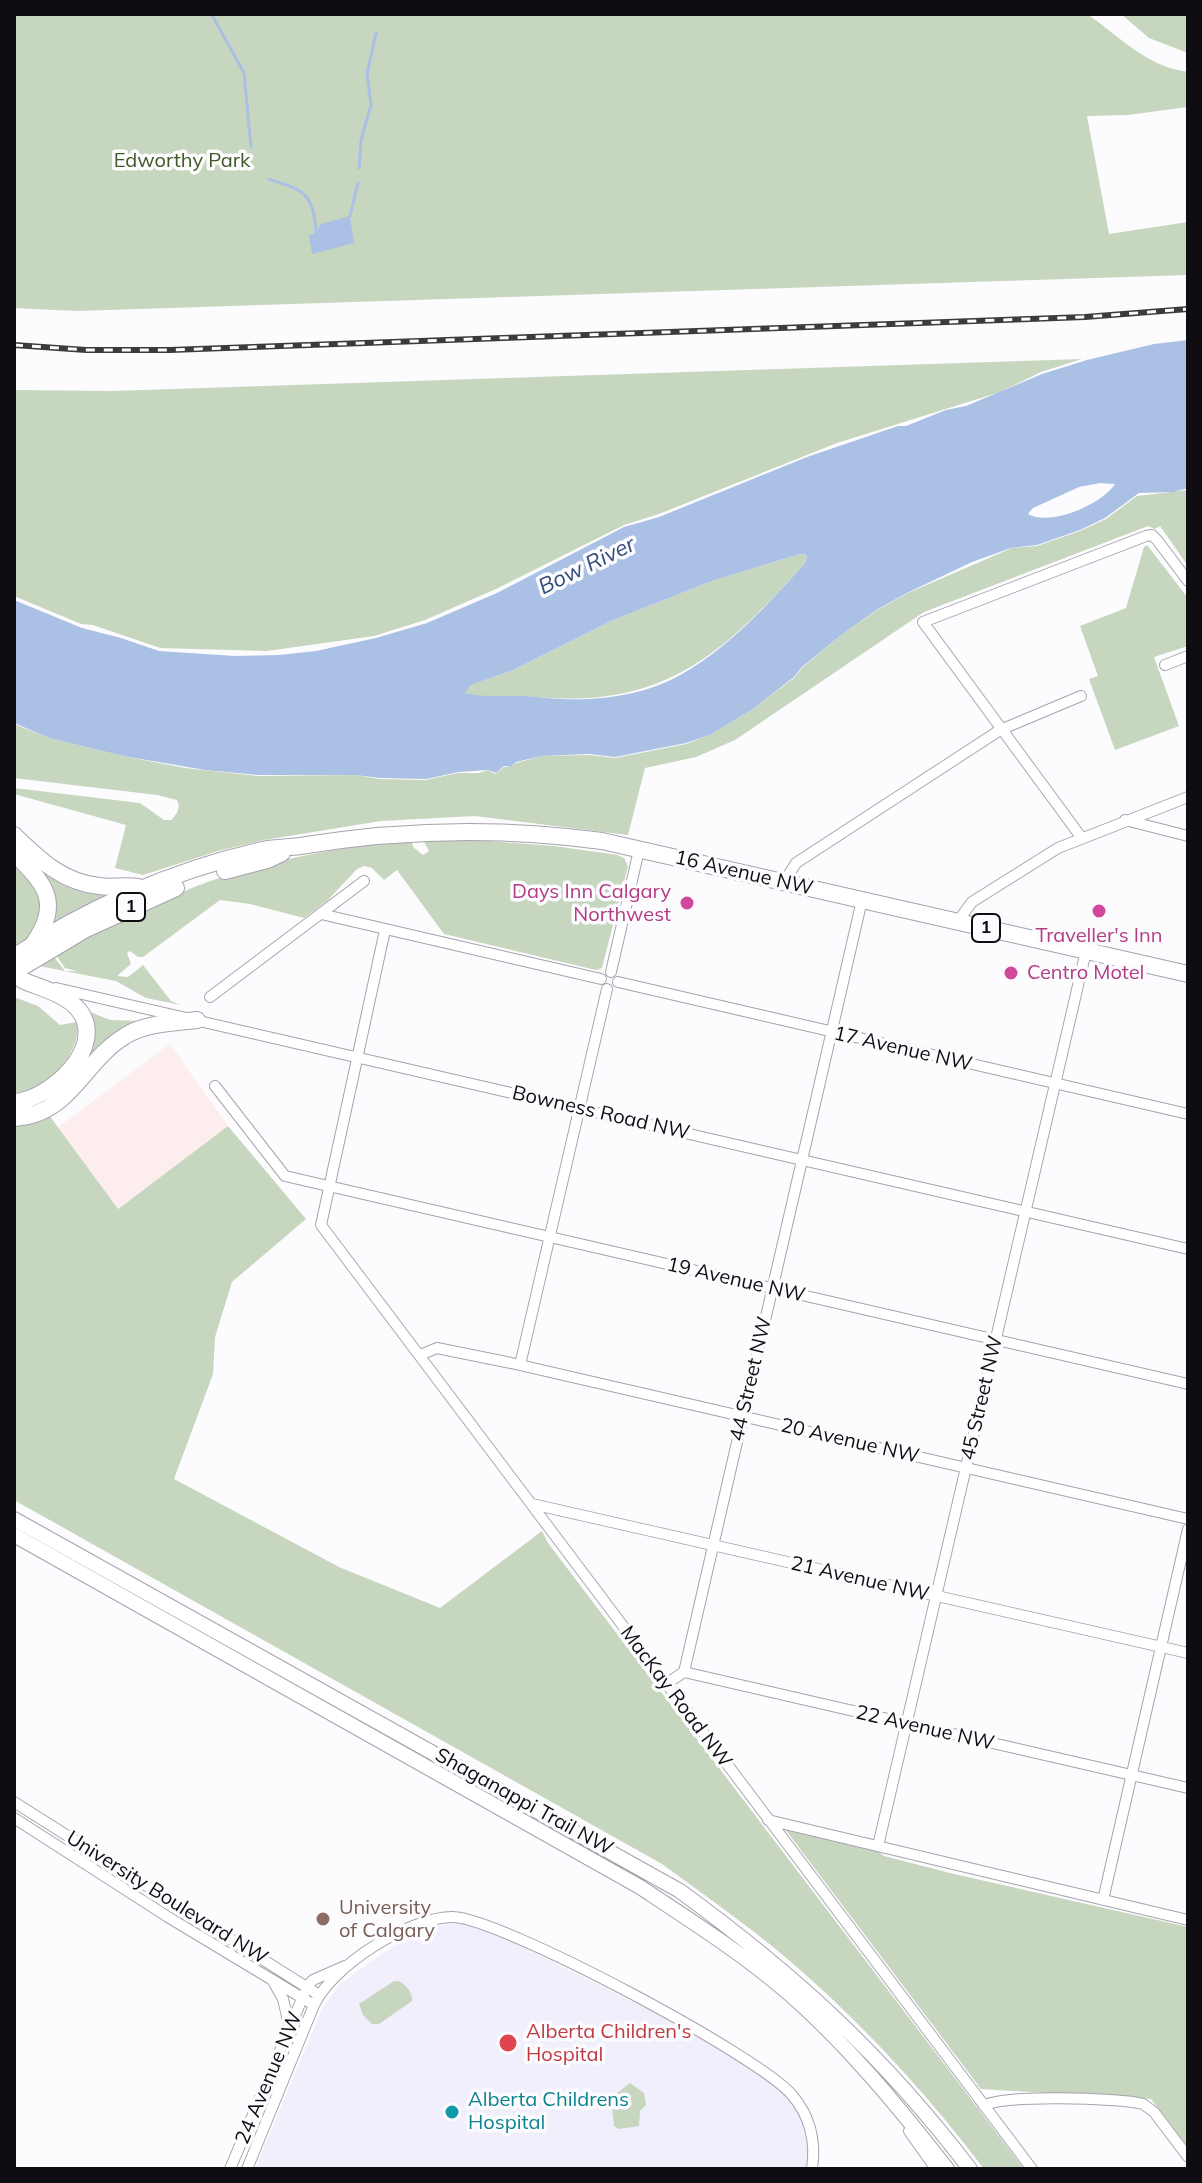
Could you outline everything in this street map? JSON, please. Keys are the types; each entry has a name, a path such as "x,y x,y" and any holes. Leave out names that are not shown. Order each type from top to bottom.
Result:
{"highway":[{"name":"16 Avenue NW","path":"17,977 28,952 96,910 143,889 260,850 386,833 469,830 542,833 639,850 1188,974"},
{"path":"14,835 45,865 64,876 96,886 128,885 143,889"},
{"name":"16 Avenue NW","path":"28,952 151,898 225,870 267,860 295,847"},
{"path":"14,853 40,880 48,898 46,922 28,952"},
{"path":"14,1102 39,1096 57,1083 79,1056 87,1034 83,1018 72,1004 17,977"},
{"path":"14,1118 38,1114 58,1103 115,1043 129,1033 147,1027 197,1020"}],"main road":[{"name":"Shaganappi Trail NW","path":"14,1519 680,1891 749,1942 835,2017 926,2111 970,2169"},
{"name":"Shaganappi Trail NW","path":"14,1535 640,1887 736,1952 787,1992 874,2080 947,2169"}],"street":[{"path":"1081,837 923,622 1152,535 1188,581"},
{"path":"1165,665 1188,656"},
{"path":"784,882 796,863 1000,730 1081,696"},
{"path":"958,921 972,902 1058,848 1188,797"},
{"path":"1125,820 1188,836"},
{"path":"607,989 615,987 614,977 639,850"},
{"path":"210,997 364,881"},
{"name":"44 Street NW","path":"684,1672 862,900"},
{"path":"321,914 601,979"},
{"path":"327,1187 385,930"},
{"name":"45 Street NW","path":"878,1846 1086,951"},
{"path":"607,989 601,979 603,974 614,977"},
{"name":"Bowness Road NW","path":"17,977 1188,1249"},
{"name":"17 Avenue NW","path":"614,977 832,1032 1188,1114"},
{"path":"520,1365 607,989"},
{"name":"19 Avenue NW","path":"215,1086 285,1176 1188,1384"},
{"name":"MacKay Road NW","path":"327,1187 321,1225 1032,2169"},
{"name":"20 Avenue NW","path":"420,1355 437,1348 520,1365 1188,1519"},
{"name":"21 Avenue NW","path":"532,1504 1188,1653"},
{"path":"1103,1900 1188,1529"},
{"path":"666,1684 684,1672"},
{"name":"22 Avenue NW","path":"684,1672 1188,1788"},
{"name":"University Boulevard NW","path":"14,1802 306,1987 316,2000"},
{"name":"University Boulevard NW","path":"14,1818 303,1999 316,2000"},
{"path":"768,1820 1188,1920"},
{"path":"306,1987 313,1980 354,1962 408,1927 433,1919 456,1917 480,1922 532,1944 659,2009 780,2082 800,2105 807,2121 814,2148 812,2169"},
{"path":"316,2000 354,1962"},
{"path":"272,1979 283,1999 290,2030"},
{"name":"24 Avenue NW","path":"230,2169 306,1987"},
{"name":"24 Avenue NW","path":"247,2169 316,2000"},
{"path":"874,2080 936,2169"},
{"path":"984,2106 990,2101 1016,2098 1143,2104 1154,2112 1188,2157"}],"shaded area":[{"path":"170,1044 228,1126 117,1209 58,1127"},
{"name":"Alberta Children's Hospital","path":"472,1925 504,1938 658,2014 759,2073 791,2100 805,2124 807,2169 255,2169 322,2009 340,1984 407,1936 426,1928"}],"green space":[{"name":"Edworthy Park","path":"14,14 1087,14 1146,57 1188,72 1188,107 1128,115 1087,116 1109,234 1188,222 1188,275 76,311 14,308"},
{"path":"1121,14 1188,14 1188,53 1149,38"},
{"path":"1082,359 1041,372 1000,392 837,443 624,525 496,589 425,620 374,636 267,651 160,648 93,625 81,624 14,596 14,390 112,391"},
{"path":"1188,490 1188,566 1160,526 1155,529 1148,526 924,612 735,740 696,757 645,768 628,835 475,816 381,821 264,840 143,875 115,868 126,825 14,794 14,788 140,803 164,820 171,820 178,808 177,800 157,795 14,778 14,724 49,738 123,756 185,768 258,776 355,775 425,780 488,770 495,774 504,767 542,756 615,758 686,744 710,735 753,709 794,678 840,636 908,593 1012,548 1037,546 1080,531 1106,519 1137,496"},
{"path":"1147,545 1188,598 1188,646 1154,657 1179,726 1115,750 1089,679 1098,676 1080,626 1126,608"},
{"path":"800,554 807,555 806,562 748,623 689,668 657,683 622,694 582,698 491,697 465,693 471,685 513,670 611,621 712,581"},
{"path":"463,839 554,846 624,858 628,866 602,968 596,970 444,934 397,870 384,880 372,868 364,866 304,918 220,900 143,957 130,951 127,953 131,964 117,976 128,977 143,965 171,1001 181,1005 146,998 116,981 39,966 54,957 65,971 77,971 65,968 56,955 69,945 152,905 236,873 324,852 412,841 413,847 423,855 429,851 423,840"},
{"path":"27,855 113,894 52,925"},
{"path":"14,861 36,884 42,913 27,941 14,949"},
{"path":"14,997 38,1006 60,1025 77,1022 74,1046 60,1068 38,1084 15,1093"},
{"path":"90,1012 110,1020 141,1021 83,1065 94,1042"},
{"path":"49,1115 118,1209 228,1126 306,1219 232,1282 215,1337 213,1374 174,1479 339,1567 440,1608 542,1531 548,1543 1024,2169 984,2169 900,2068 831,1998 772,1946 662,1864 14,1500 14,1124"},
{"path":"785,1829 878,1851 884,1856 954,1874 1188,1927 1188,2147 1151,2099 981,2089"},
{"path":"394,1981 406,1987 412,2001 379,2024 372,2024 363,2015 359,2004"},
{"path":"630,2083 644,2093 646,2105 640,2111 639,2126 619,2129 614,2126 611,2098"}],"water":[{"path":"350,216 354,243 312,254 309,236 321,224"},
{"name":"Bow River","path":"1188,340 1188,488 1174,492 1139,493 1105,518 1080,530 972,562 907,593 840,636 753,709 710,735 686,743 615,757 589,754 542,756 516,762 511,767 504,766 496,773 488,770 459,772 426,779 258,775 205,770 123,756 49,738 14,723 14,600 82,628 159,651 235,656 279,655 316,651 376,638 427,623 497,593 624,527 659,517 807,457 966,406 1042,374 1154,344","holes":["1115,484 1088,506 1049,518 1028,514 1033,508 1079,487","800,554 807,555 806,562 748,623 717,651 666,682 649,689 593,699 465,693 471,685 513,670 611,621 712,581"]}],"waterway":[{"path":"212,15 244,73 251,147"},
{"path":"359,168 361,140 371,105 367,74 376,33"},
{"path":"269,179 305,195 312,209 316,232"},
{"path":"350,216 358,183"}],"railway":[{"path":"14,345 86,350 170,350 1085,317 1188,309"}],"place":[{"name":"Days Inn Calgary Northwest","path":"687,903"},
{"name":"Traveller's Inn","path":"1099,911"},
{"name":"Centro Motel","path":"1011,973"},
{"name":"University of Calgary","path":"323,1919"},
{"name":"Alberta Children's Hospital","path":"508,2043"},
{"name":"Alberta Childrens Hospital","path":"452,2112"}]}
